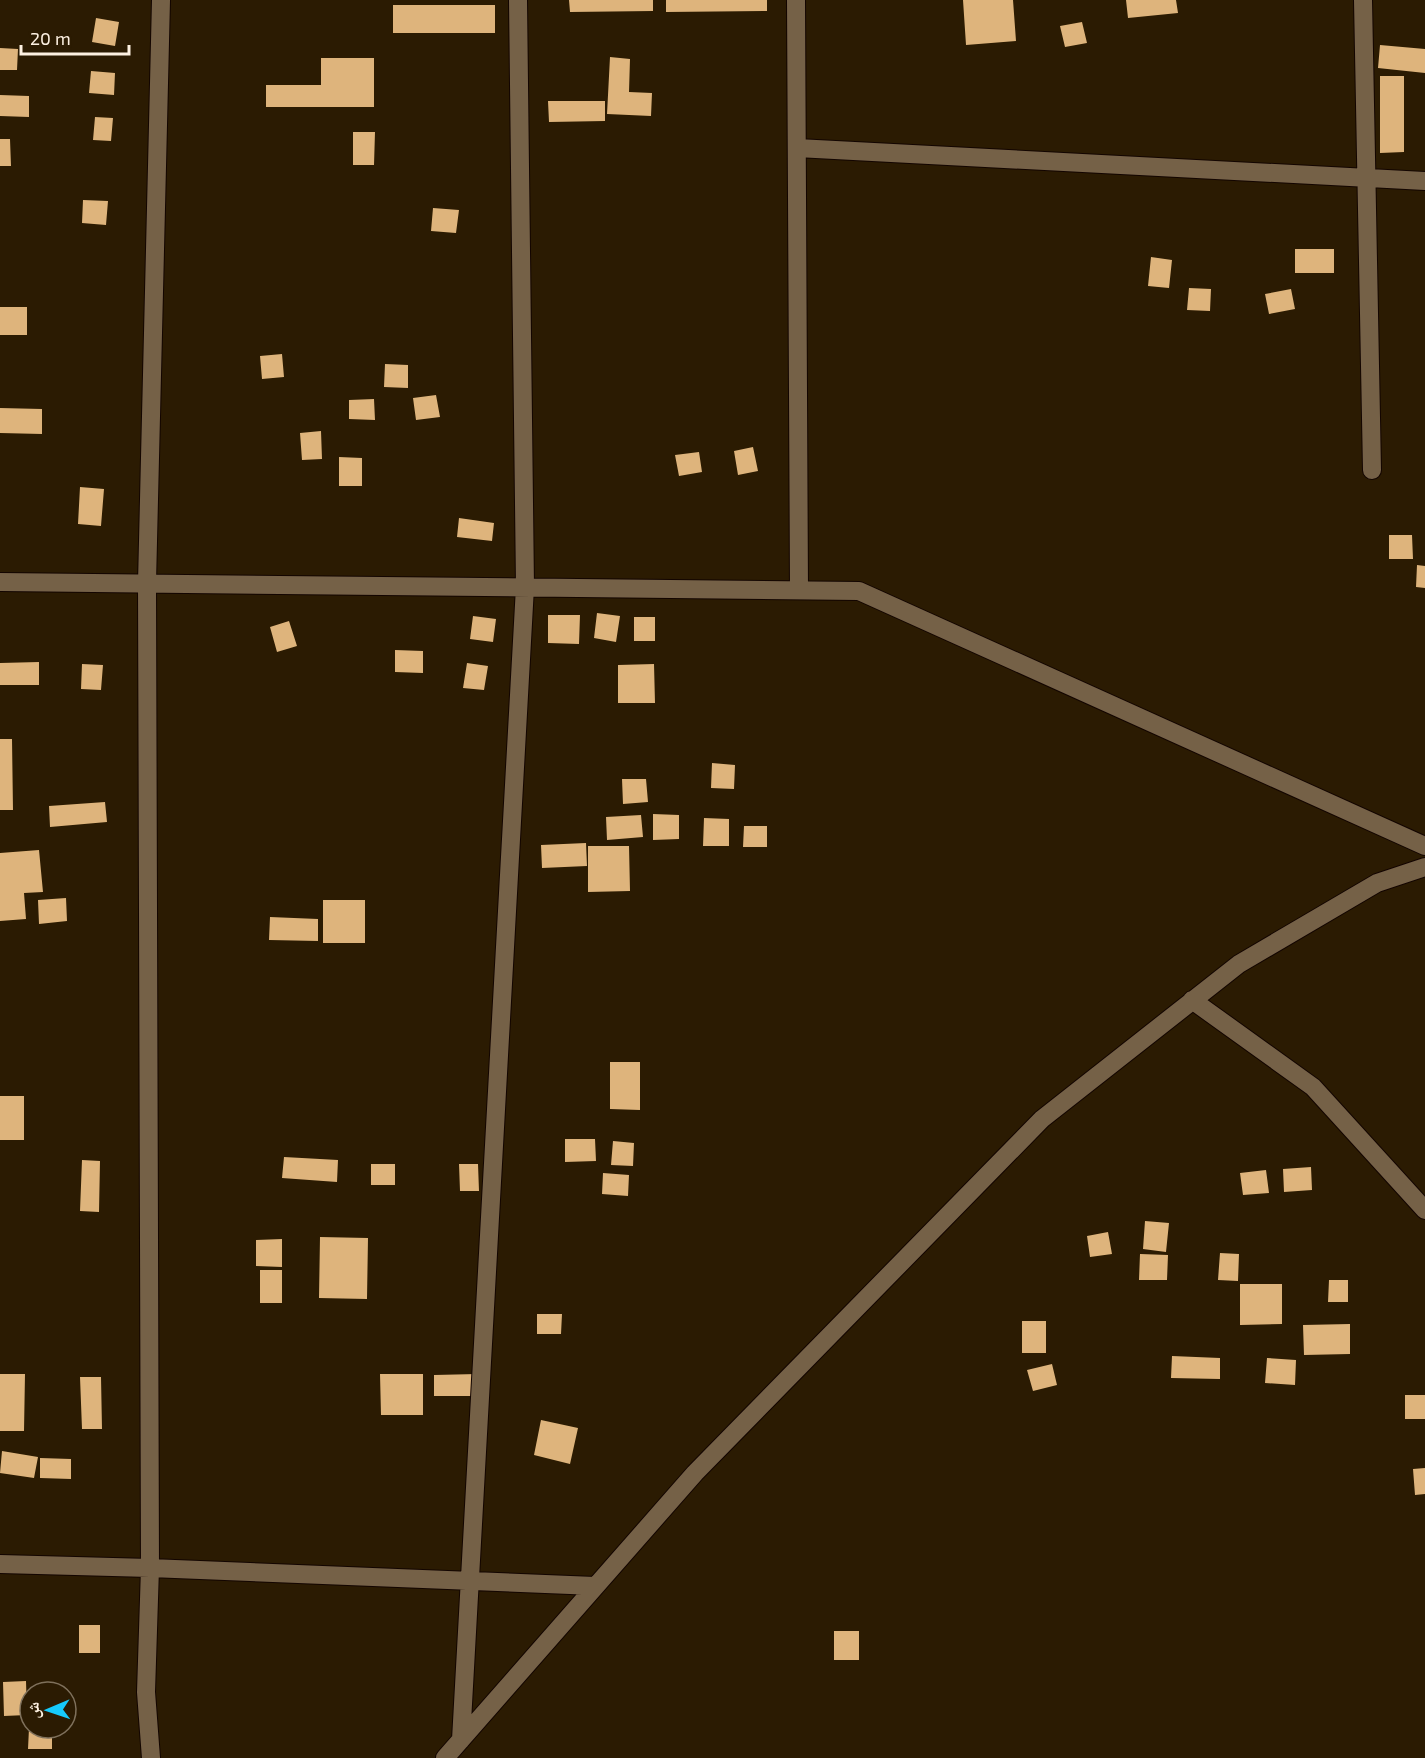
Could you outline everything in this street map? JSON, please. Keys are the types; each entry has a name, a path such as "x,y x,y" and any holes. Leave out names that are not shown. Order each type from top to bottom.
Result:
{"street":[{"path":"151,1758 146,1692 150,1568 147,583 161,0"},
{"path":"461,1740 525,587 518,0"},
{"path":"796,0 799,590"},
{"path":"1363,0 1372,470"},
{"path":"797,148 1425,181"},
{"path":"0,582 859,591 1425,846"},
{"path":"445,1758 695,1473 1042,1119 1239,964 1377,883 1425,867"},
{"path":"1192,1000 1313,1087 1425,1210"},
{"path":"0,1564 595,1586"}],"building":[{"path":"569,0 653,0 653,11 570,12"},
{"path":"666,0 767,0 767,11 666,12"},
{"path":"963,0 1013,0 1016,41 966,45"},
{"path":"1126,0 1176,0 1178,13 1128,18"},
{"path":"393,5 495,5 495,33 393,33"},
{"path":"96,18 119,22 115,46 92,42"},
{"path":"1082,22 1087,43 1065,47 1060,26"},
{"path":"1380,45 1425,49 1425,73 1378,68"},
{"path":"0,48 18,49 17,70 0,70"},
{"path":"610,57 630,59 629,92 652,93 651,116 607,114"},
{"path":"321,58 374,58 374,107 266,107 266,85 321,85"},
{"path":"91,71 115,73 114,95 89,93"},
{"path":"1380,76 1404,76 1404,152 1380,153"},
{"path":"0,95 29,96 29,117 0,116"},
{"path":"548,101 605,101 605,121 549,122"},
{"path":"95,117 113,118 111,141 93,140"},
{"path":"353,132 375,132 374,165 353,165"},
{"path":"0,139 10,139 11,166 0,166"},
{"path":"83,200 108,201 106,225 82,223"},
{"path":"433,208 459,210 456,233 431,231"},
{"path":"1295,249 1334,249 1334,273 1295,273"},
{"path":"1151,257 1172,260 1169,288 1148,286"},
{"path":"1189,288 1211,289 1210,311 1187,310"},
{"path":"1291,289 1295,309 1269,314 1265,294"},
{"path":"0,307 27,307 27,335 0,335"},
{"path":"282,354 284,377 262,379 260,356"},
{"path":"385,364 408,365 408,388 384,387"},
{"path":"436,395 440,417 416,420 413,398"},
{"path":"374,399 375,420 349,419 349,400"},
{"path":"0,408 42,409 42,434 0,433"},
{"path":"321,431 322,459 302,460 300,433"},
{"path":"753,447 758,471 738,475 734,451"},
{"path":"699,452 702,472 679,476 675,455"},
{"path":"339,457 362,458 362,486 339,486"},
{"path":"80,487 104,489 101,526 78,524"},
{"path":"459,518 494,523 492,541 457,537"},
{"path":"1389,535 1412,535 1413,559 1389,559"},
{"path":"1417,565 1425,566 1425,588 1416,587"},
{"path":"597,613 620,616 616,642 594,638"},
{"path":"548,615 580,615 579,644 548,643"},
{"path":"473,616 496,619 493,642 470,639"},
{"path":"634,617 655,617 655,641 634,641"},
{"path":"289,621 297,646 277,652 270,627"},
{"path":"395,650 423,651 423,673 395,672"},
{"path":"39,662 39,685 0,685 0,663"},
{"path":"467,663 488,666 484,690 463,688"},
{"path":"82,664 103,665 101,690 81,689"},
{"path":"654,664 655,703 618,703 618,665"},
{"path":"0,739 12,739 13,810 0,810"},
{"path":"712,763 735,765 734,789 711,788"},
{"path":"622,779 646,779 648,802 623,804"},
{"path":"105,802 107,822 50,827 49,806"},
{"path":"653,814 679,815 679,839 653,840"},
{"path":"641,815 643,837 607,840 606,817"},
{"path":"704,818 729,819 729,846 703,846"},
{"path":"744,826 767,826 767,847 743,847"},
{"path":"586,843 587,866 542,868 541,845"},
{"path":"588,846 629,846 630,891 588,892"},
{"path":"39,850 43,892 24,893 26,919 0,921 0,853"},
{"path":"66,898 67,921 39,924 38,900"},
{"path":"323,900 365,900 365,943 323,943"},
{"path":"270,917 318,919 318,941 269,940"},
{"path":"610,1062 640,1062 640,1110 610,1109"},
{"path":"0,1096 24,1096 24,1140 0,1140"},
{"path":"565,1139 595,1139 596,1161 565,1162"},
{"path":"613,1141 634,1143 633,1166 611,1165"},
{"path":"284,1157 338,1160 337,1182 282,1178"},
{"path":"82,1160 100,1161 99,1212 80,1211"},
{"path":"371,1164 395,1164 395,1185 371,1185"},
{"path":"459,1164 478,1164 479,1191 460,1191"},
{"path":"1311,1167 1312,1190 1284,1192 1283,1169"},
{"path":"1266,1170 1269,1193 1243,1195 1240,1173"},
{"path":"603,1173 629,1175 628,1196 602,1194"},
{"path":"1145,1221 1169,1223 1166,1252 1143,1249"},
{"path":"1108,1232 1112,1254 1090,1257 1087,1236"},
{"path":"320,1237 368,1238 367,1299 319,1298"},
{"path":"282,1239 282,1267 256,1266 256,1240"},
{"path":"1220,1253 1239,1254 1238,1281 1218,1280"},
{"path":"1140,1254 1168,1255 1167,1280 1139,1280"},
{"path":"260,1270 282,1270 282,1303 260,1303"},
{"path":"1329,1280 1348,1280 1348,1302 1328,1302"},
{"path":"1240,1284 1282,1284 1282,1324 1240,1325"},
{"path":"537,1314 562,1314 561,1334 537,1334"},
{"path":"1022,1321 1046,1321 1046,1353 1022,1353"},
{"path":"1350,1324 1350,1354 1304,1355 1303,1325"},
{"path":"1172,1356 1220,1358 1220,1379 1171,1378"},
{"path":"1267,1358 1296,1360 1295,1385 1265,1383"},
{"path":"1052,1364 1057,1385 1033,1391 1027,1370"},
{"path":"0,1374 25,1374 24,1431 0,1431"},
{"path":"380,1374 423,1374 423,1415 381,1415"},
{"path":"477,1374 478,1396 434,1396 434,1375"},
{"path":"80,1377 101,1377 102,1429 82,1429"},
{"path":"1405,1395 1425,1395 1425,1419 1405,1419"},
{"path":"541,1420 578,1428 570,1464 534,1455"},
{"path":"2,1451 38,1457 34,1478 0,1473"},
{"path":"40,1458 71,1459 71,1479 40,1478"},
{"path":"1425,1468 1425,1494 1415,1495 1413,1469"},
{"path":"79,1625 100,1625 100,1653 79,1653"},
{"path":"834,1631 859,1631 859,1660 834,1660"},
{"path":"18,1681 18,1715 4,1716 3,1682"},
{"path":"28,1740 52,1740 52,1749 28,1749"}]}
